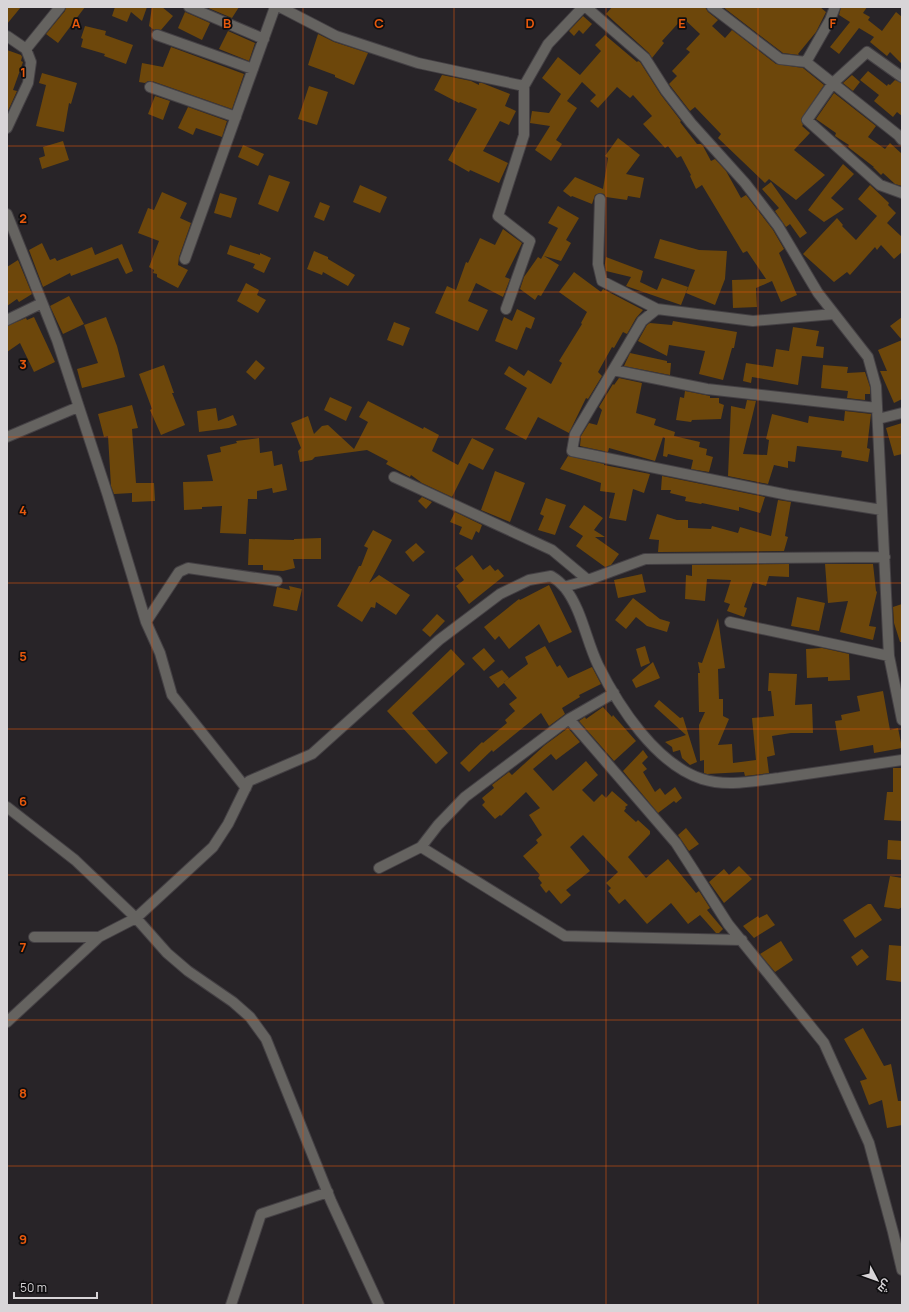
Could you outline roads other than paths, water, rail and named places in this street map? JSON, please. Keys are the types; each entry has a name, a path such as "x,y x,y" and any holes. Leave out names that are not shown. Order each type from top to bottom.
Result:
{"street":[{"path":"26,49 60,7"},
{"path":"189,7 264,39"},
{"path":"185,259 275,7"},
{"path":"280,7 336,36 418,63 524,86"},
{"path":"506,309 530,241 498,216 524,135 524,86 548,44 582,7"},
{"path":"586,7 645,58 666,91 691,123 745,183 778,226 818,293 868,357 876,386 889,656 902,720"},
{"path":"712,7 780,59 806,62 898,135 902,140"},
{"path":"806,62 830,20 835,7"},
{"path":"157,35 253,69"},
{"path":"7,36 26,49 31,62 28,83 7,128"},
{"path":"902,78 867,52 833,84 807,120 880,185 902,193"},
{"path":"150,87 236,117"},
{"path":"600,199 598,264 602,281 657,309 753,321 834,314"},
{"path":"7,214 57,340 108,496 146,622 160,653 172,695 246,788"},
{"path":"7,320 42,303"},
{"path":"657,309 642,321 575,434 572,452 788,495 882,510"},
{"path":"613,370 707,388 877,408"},
{"path":"7,437 78,407"},
{"path":"878,419 902,412"},
{"path":"394,477 552,550 588,580"},
{"path":"564,587 588,580 645,559 885,557"},
{"path":"146,622 179,572 188,568 277,581"},
{"path":"7,1022 99,937 136,918 213,847 228,824 249,781 312,754 439,640 500,594 529,580 551,576 564,587 576,608 598,665 627,716 656,749 684,771 702,779 728,784 796,776 902,760"},
{"path":"730,622 889,656"},
{"path":"379,868 421,847 438,825 465,797 569,719 614,693"},
{"path":"569,719 676,843 728,924 824,1043 869,1143 902,1270"},
{"path":"7,806 75,860 136,918 167,953 188,972 233,1002 250,1017 266,1039 328,1192 379,1305"},
{"path":"421,847 565,936 742,940"},
{"path":"34,937 99,937"},
{"path":"231,1305 261,1214 328,1192"}]}
